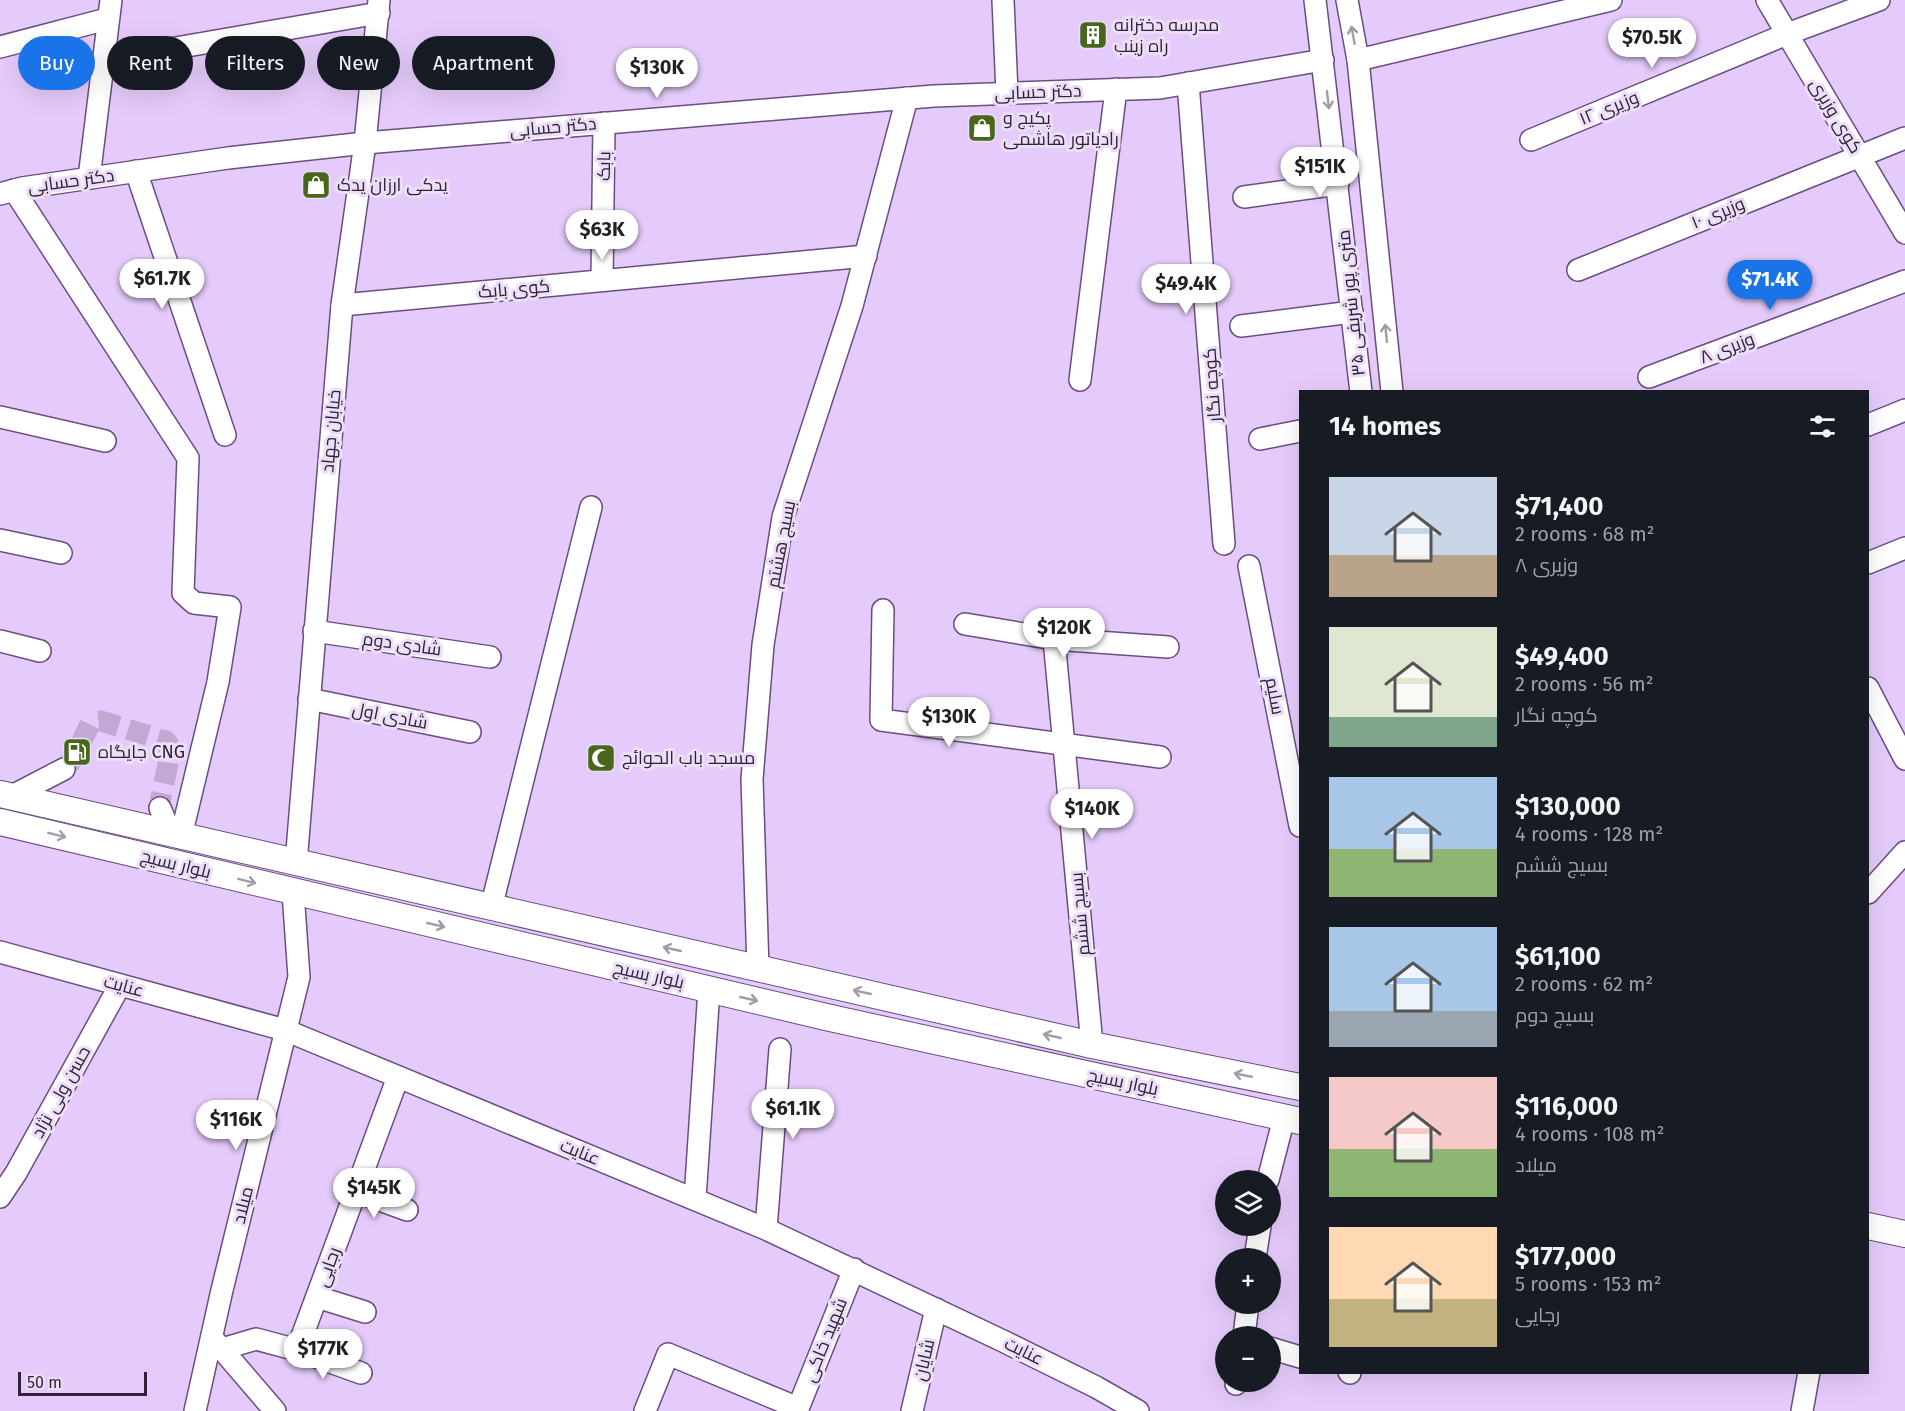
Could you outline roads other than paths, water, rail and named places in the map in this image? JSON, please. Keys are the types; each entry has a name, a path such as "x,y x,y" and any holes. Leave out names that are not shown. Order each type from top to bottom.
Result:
{"main road":[{"name":"بلوار بسیج","path":"6,795 168,828 296,863 1092,1045 1299,1087"},
{"name":"بلوار بسیج","path":"0,822 709,989 1292,1119"},
{"path":"153,858 168,828"},
{"path":"293,892 296,863"},
{"path":"1869,1226 1905,1234"}],"street":[{"path":"1003,0 1007,93"},
{"name":"۳۵ متری پور شریفی","path":"1315,0 1361,390"},
{"name":"۳۵ متری پور شریفی","path":"1347,0 1358,60 1392,390"},
{"path":"1358,60 1609,0"},
{"name":"کوی وزیری","path":"1767,0 1905,233"},
{"name":"وزيری ۱۲","path":"1531,140 1787,34 1879,0"},
{"path":"193,44 379,7"},
{"name":"خیابان جهاد","path":"296,863 342,305 365,143 379,7"},
{"path":"0,47 109,10 89,178"},
{"name":"دکتر حسابی","path":"7,192 136,171 365,143 907,98 1160,88 1323,60"},
{"name":"کوچه نگار","path":"1188,82 1224,544"},
{"path":"1080,380 1116,89"},
{"name":"بسیج هشتم","path":"758,969 752,779 763,645 783,517 852,306 907,98"},
{"name":"بابک","path":"602,280 604,123"},
{"name":"وزیری ۱۰","path":"1578,270 1905,138"},
{"path":"136,171 225,435"},
{"path":"1244,197 1338,184"},
{"path":"7,192 188,458 183,593 194,603 230,607 218,682 168,828"},
{"name":"کوی بابک","path":"342,305 866,256"},
{"name":"وزیری ۸","path":"1649,377 1905,281"},
{"path":"1241,326 1352,312"},
{"path":"1869,425 1905,410"},
{"path":"0,417 105,441"},
{"path":"1260,439 1299,431"},
{"path":"491,908 591,507"},
{"path":"0,540 61,553"},
{"path":"1869,563 1905,548"},
{"name":"سلیم","path":"1249,566 1299,821"},
{"path":"883,610 882,720 1064,742 1160,757"},
{"path":"964,624 1054,639 1168,647"},
{"name":"شادی دوم","path":"315,631 490,657"},
{"name":"بسیج ششم","path":"1054,639 1092,1045"},
{"path":"0,641 40,651"},
{"path":"1869,690 1905,759"},
{"name":"شادی اول","path":"309,699 470,732"},
{"path":"6,795 64,769"},
{"path":"1869,892 1905,852"},
{"name":"میلاد","path":"195,1411 217,1343 285,1030 299,977 293,892"},
{"name":"عنایت","path":"0,952 285,1030 766,1229 936,1309 1124,1408"},
{"name":"حسن ولی نژاد","path":"0,1197 16,1173 120,985"},
{"path":"695,1199 709,989"},
{"path":"766,1229 780,1049"},
{"name":"رجایی","path":"297,1350 398,1077"},
{"path":"1272,1170 1292,1119"},
{"path":"355,1191 407,1210"},
{"name":"شهید خاکی","path":"798,1409 854,1269"},
{"path":"317,1297 365,1312"},
{"name":"شایان","path":"912,1411 936,1309"},
{"path":"217,1343 256,1339 361,1372"},
{"path":"217,1343 275,1411"},
{"path":"1281,1351 1299,1357"},
{"path":"645,1411 668,1354 798,1409"},
{"path":"1802,1411 1809,1374"}],"tunnel":[{"path":"64,769 73,759 91,722 101,721 166,741 169,753 160,808"}],"place":[{"name":"مدرسه دخترانه راه زینب","path":"1093,35"},
{"name":"پکیج و رادیاتور هاشمی","path":"982,128"},
{"name":"یدکی ارزان یدک","path":"316,185"},
{"name":"جایگاه CNG","path":"77,752"},
{"name":"مسجد باب الحوائج","path":"601,758"}]}
